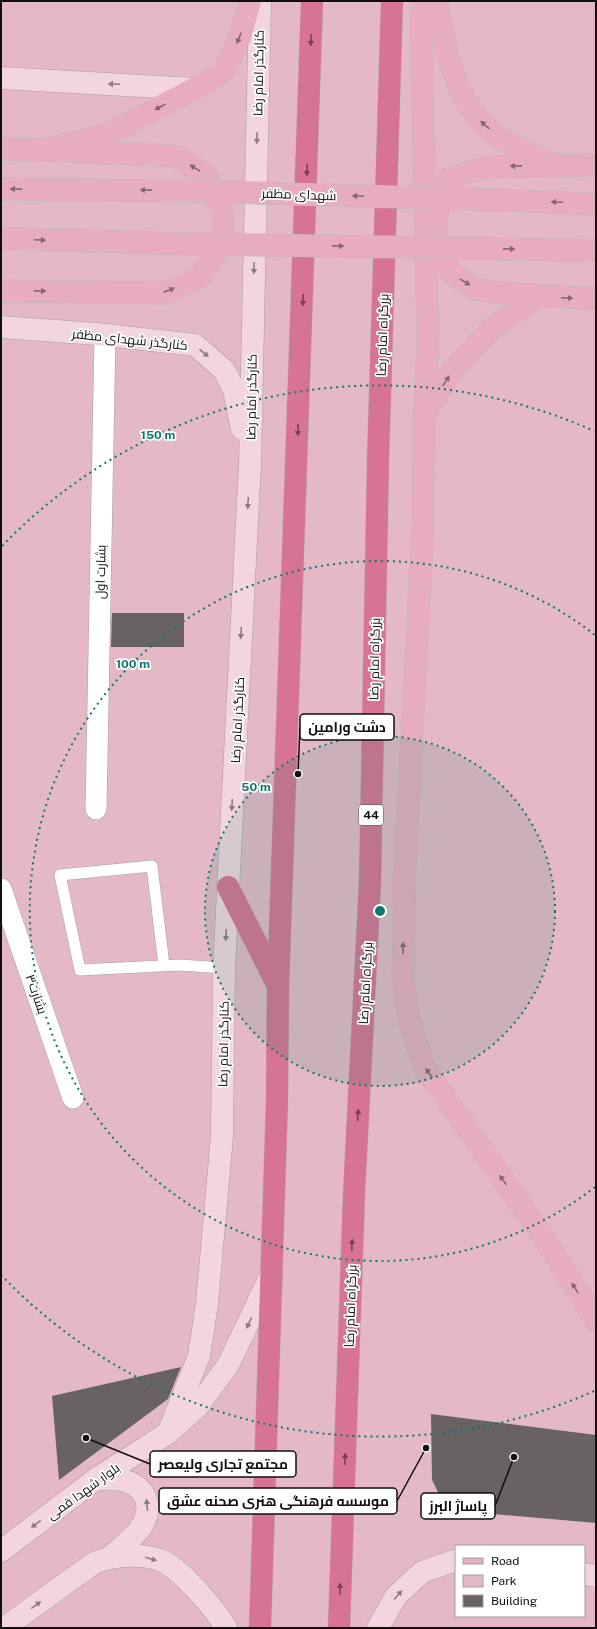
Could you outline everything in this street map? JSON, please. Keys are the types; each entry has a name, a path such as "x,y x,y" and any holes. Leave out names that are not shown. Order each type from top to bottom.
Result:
{"highway":[{"path":"260,1628 277,1101 278,987 312,1"},
{"name":"بزرگراه امام رضا","path":"339,1628 354,1194 370,882 378,460 392,1"},
{"path":"228,886 278,987"}],"main road":[{"path":"41,150 107,135 211,80 225,69 240,37 250,1"},
{"name":"کنارگذر امام رضا","path":"168,1433 199,1356 207,1303 222,1136 224,968 250,464 260,1"},
{"path":"423,1 421,22 428,346 424,414 423,525 405,868 403,977 409,1020 424,1067 542,1235 596,1321"},
{"path":"437,1 440,27 458,87 482,124 514,146 555,166"},
{"path":"1,78 195,89"},
{"path":"1,149 175,156 206,175 223,214 223,241 201,276 166,293 1,291"},
{"path":"596,165 488,167 449,178 439,202 435,235 452,274 476,289 538,296 596,299"},
{"name":"شهدای مظفر","path":"1,189 185,191 596,204"},
{"path":"1,238 187,244 596,251"},
{"path":"424,414 453,370 492,328 538,296"},
{"name":"کنارگذر شهدای مظفر","path":"1,327 105,335 195,345 224,370 234,390 250,464"},
{"name":"بلوار شهدا قمی","path":"1,1551 96,1479 168,1433 198,1406 228,1365 271,1275"},
{"path":"96,1479 125,1480 137,1486 145,1494 148,1504 147,1517 138,1531 110,1557"},
{"path":"4,1628 94,1563 110,1557 144,1557 166,1563 192,1586 219,1616 226,1628"},
{"path":"378,1628 396,1596 422,1572 455,1560"},
{"path":"585,1574 596,1576"}],"street":[{"name":"بشارت اول","path":"96,809 105,335"},
{"name":"بشارت۳","path":"1,889 73,1098"}],"lane":[{"path":"164,965 152,866 60,875 80,970 164,965 224,968"}],"green space":[{"path":"1,1 596,1 596,1628 1,1628"}],"building":[{"path":"112,613 184,613 184,647 111,647"},
{"path":"181,1367 168,1399 59,1480 52,1396"},
{"path":"431,1414 596,1435 596,1523 447,1510 432,1480"}],"place":[{"name":"دشت ورامین","path":"298,774"},
{"name":"مجتمع تجاری ولیعصر","path":"86,1438"},
{"name":"موسسه فرهنگی هنری صحنه عشق","path":"426,1448"},
{"name":"پاساژ البرز","path":"514,1457"}]}
